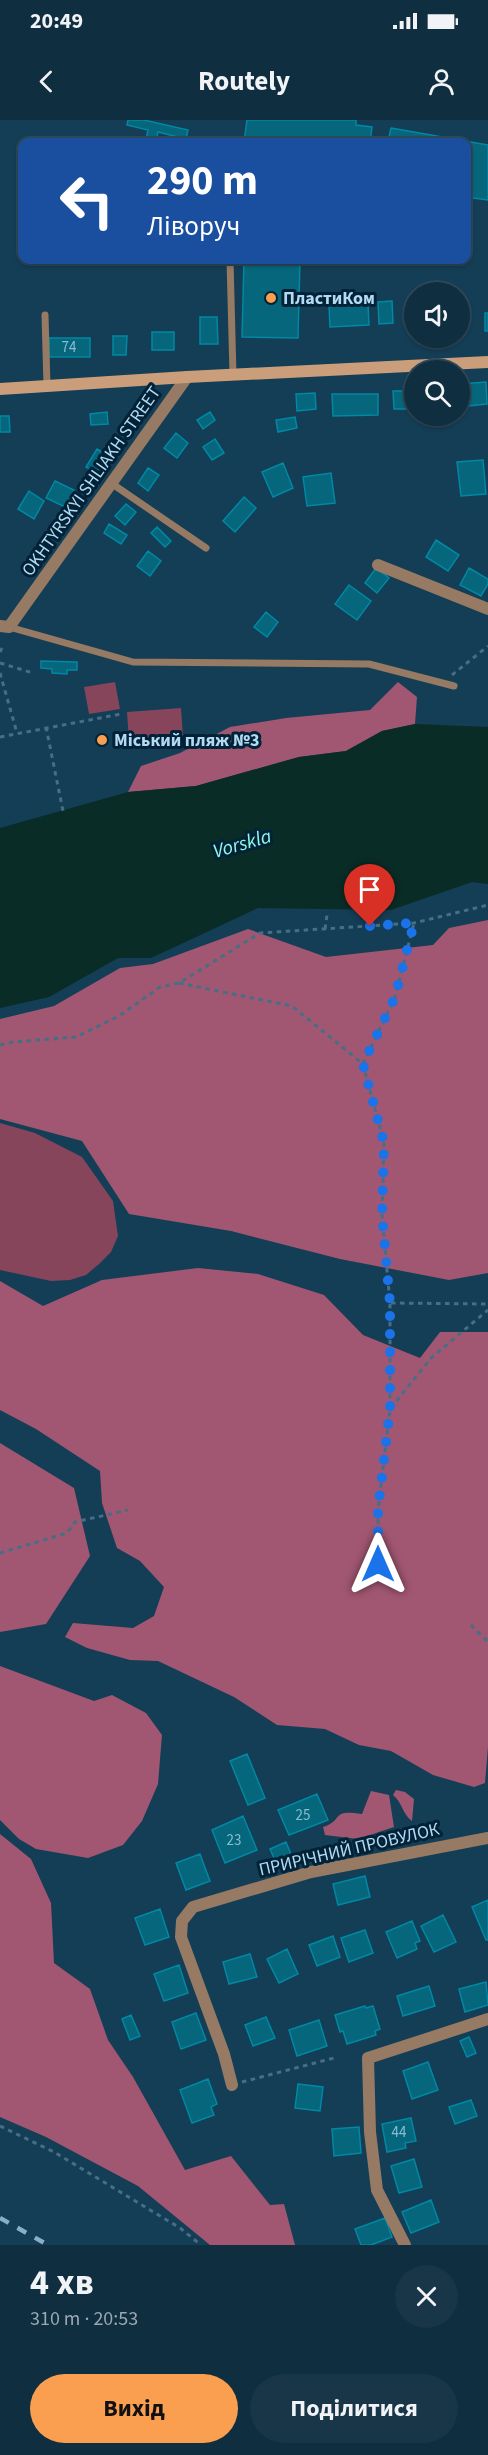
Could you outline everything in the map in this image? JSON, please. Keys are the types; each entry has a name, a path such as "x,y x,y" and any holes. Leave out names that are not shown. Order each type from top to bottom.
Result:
{"main road":[{"name":"OKHTYRSKYI SHLIAKH STREET","path":"0,389 488,362"}],"street":[{"name":"OKHTYRSKYI SHLIAKH STREET","path":"4,627 187,377"},
{"path":"378,565 488,609"},
{"name":"ПРИРІЧНИЙ ПРОВУЛОК","path":"232,2085 224,2054 181,1937 182,1921 193,1907 311,1872 488,1838"},
{"path":"405,2245 377,2190 370,2132 368,2058 488,2019"}],"lane":[{"path":"230,264 233,375"},
{"path":"45,315 47,386"},
{"path":"111,483 206,548"},
{"path":"4,627 133,662 369,664 454,686"}],"path":[{"path":"441,683 488,646"},
{"path":"0,663 33,673"},
{"path":"0,673 17,733"},
{"path":"0,737 122,714"},
{"path":"46,727 63,811"},
{"path":"0,1045 76,1037 119,1016 160,987 179,983 260,933 414,923 488,905"},
{"path":"325,929 327,915"},
{"path":"363,1064 395,997 414,923"},
{"path":"179,983 292,1006 363,1064 384,1143 382,1215 390,1303 390,1409 378,1510 378,1564"},
{"path":"390,1303 488,1305"},
{"path":"390,1409 431,1358 488,1310"},
{"path":"0,1553 67,1533 75,1522 128,1510"},
{"path":"471,1625 488,1642"},
{"path":"232,2085 334,2058"},
{"path":"0,2126 54,2152 180,2228 201,2245"}],"shaded area":[{"path":"115,682 120,709 89,714 84,687"},
{"path":"398,682 417,697 415,724 382,731 346,751 299,757 196,786 128,792 141,766 180,753 230,727 286,718 370,710"},
{"path":"181,708 183,737 129,741 127,712"},
{"path":"488,920 488,1273 449,1280 340,1259 231,1231 129,1214 82,1141 0,1119 0,1019 54,1006 120,968 153,964 248,929 326,957 433,945 449,928"},
{"path":"0,1123 35,1133 82,1157 113,1201 118,1236 111,1252 86,1275 70,1280 51,1281 0,1270"},
{"path":"198,1268 258,1274 324,1295 363,1335 420,1358 440,1332 488,1332 488,1747 485,1783 474,1787 433,1775 391,1751 359,1745 325,1729 277,1725 234,1697 158,1661 130,1660 87,1648 65,1637 73,1623 133,1628 154,1616 164,1587 140,1561 117,1548 102,1503 100,1471 36,1429 0,1410 0,1281 43,1306 102,1280"},
{"path":"0,1443 74,1488 90,1556 46,1624 0,1632"},
{"path":"0,1666 94,1701 112,1695 146,1713 162,1735 158,1784 142,1821 123,1845 88,1858 36,1849 19,1839 0,1820"},
{"path":"396,1790 405,1792 414,1799 412,1821 393,1795"},
{"path":"371,1791 389,1795 394,1827 358,1839 325,1835 323,1827 341,1814 362,1814"},
{"path":"0,1834 31,1859 51,1903 54,1963 90,1989 108,2040 133,2077 185,2170 231,2156 270,2205 284,2204 295,2245 210,2245 138,2186 46,2137 0,2117"}],"water":[{"name":"Vorskla","path":"415,724 488,727 488,884 472,882 391,910 258,908 151,958 118,958 49,997 0,1008 0,828 128,792 196,786 299,757 346,751 382,731"}],"building":[{"path":"128,120 144,120 188,130 186,138 158,132 157,138 146,138 148,130 127,125"},
{"path":"247,120 356,120 356,125 372,127 371,138 245,138"},
{"path":"391,128 448,138 389,138"},
{"path":"471,142 488,145 488,200 471,198"},
{"name":"ПластиКом","path":"244,264 300,264 298,338 242,337"},
{"path":"392,301 393,323 379,324 378,302"},
{"path":"368,304 369,325 330,327 329,306"},
{"path":"485,313 488,313 488,331 485,331"},
{"path":"200,317 217,317 218,344 200,344"},
{"path":"152,332 174,332 174,350 152,350"},
{"path":"113,336 127,336 126,355 113,355"},
{"path":"49,338 90,338 90,357 49,357"},
{"path":"486,382 487,404 470,406 470,383"},
{"path":"393,391 404,391 404,409 394,409"},
{"path":"315,393 316,409 297,411 296,394"},
{"path":"332,394 378,394 378,415 333,416"},
{"path":"107,412 108,424 91,425 90,414"},
{"path":"210,412 215,420 203,429 197,420"},
{"path":"0,416 9,416 10,432 0,432"},
{"path":"295,417 297,428 278,432 276,420"},
{"path":"176,433 188,443 177,458 164,448"},
{"path":"215,439 224,453 212,460 203,447"},
{"path":"97,449 107,455 96,473 86,467"},
{"path":"483,460 486,494 461,496 457,462"},
{"path":"283,463 293,488 273,497 262,472"},
{"path":"148,468 159,475 148,491 138,483"},
{"path":"331,473 335,503 307,506 303,477"},
{"path":"55,481 74,490 65,507 46,498"},
{"path":"29,491 44,501 34,519 18,509"},
{"path":"244,497 256,508 235,532 223,521"},
{"path":"126,504 136,512 125,525 115,516"},
{"path":"109,524 127,535 121,544 104,533"},
{"path":"157,527 171,541 165,547 151,533"},
{"path":"436,540 459,555 448,571 426,557"},
{"path":"148,551 161,561 150,576 137,566"},
{"path":"376,568 389,578 377,593 365,583"},
{"path":"469,568 488,579 488,584 481,596 460,585"},
{"path":"349,585 371,601 357,620 335,604"},
{"path":"266,612 278,622 267,637 254,627"},
{"path":"41,661 77,662 77,670 67,670 67,674 52,673 52,669 41,668"},
{"path":"247,1754 265,1798 248,1805 230,1761"},
{"path":"317,1794 328,1820 289,1835 278,1810"},
{"path":"243,1816 257,1850 225,1863 212,1830"},
{"path":"286,1842 293,1859 277,1865 270,1849"},
{"path":"200,1854 210,1881 186,1890 176,1863"},
{"path":"365,1876 370,1897 338,1905 333,1884"},
{"path":"488,1900 488,1940 486,1940 472,1907"},
{"path":"160,1909 169,1937 145,1945 135,1918"},
{"path":"443,1915 456,1942 434,1952 421,1926"},
{"path":"412,1921 420,1941 415,1943 417,1949 397,1958 386,1932"},
{"path":"365,1930 373,1953 349,1962 341,1938"},
{"path":"333,1936 340,1957 317,1966 309,1945"},
{"path":"287,1949 298,1974 279,1983 267,1959"},
{"path":"250,1954 257,1977 229,1984 223,1962"},
{"path":"179,1965 188,1993 164,2001 154,1974"},
{"path":"486,1982 488,2005 465,2012 459,1989"},
{"path":"429,1986 435,2006 403,2016 397,1996"},
{"path":"365,2006 366,2008 373,2006 380,2029 375,2031 376,2035 347,2044 343,2031 340,2032 335,2015"},
{"path":"196,2013 206,2040 181,2049 172,2022"},
{"path":"131,2015 140,2036 130,2040 122,2019"},
{"path":"266,2017 275,2038 253,2046 245,2025"},
{"path":"319,2020 327,2046 297,2056 289,2030"},
{"path":"469,2037 476,2053 467,2057 460,2041"},
{"path":"428,2062 438,2090 412,2099 403,2071"},
{"path":"208,2079 217,2104 211,2107 214,2115 192,2123 180,2090"},
{"path":"298,2084 323,2087 320,2111 295,2108"},
{"path":"471,2100 477,2116 455,2124 449,2107"},
{"path":"411,2118 416,2141 405,2143 406,2148 387,2152 382,2124"},
{"path":"359,2127 361,2153 334,2156 332,2129"},
{"path":"414,2159 422,2187 399,2193 391,2166"},
{"path":"431,2200 439,2222 411,2233 402,2212"},
{"path":"385,2218 392,2237 371,2245 361,2245 355,2229"}],"railway":[{"path":"0,2218 48,2245"}],"place":[{"name":"ПластиКом","path":"271,298"},
{"name":"Міський пляж №3","path":"102,740"}],"route":[{"path":"370,926 414,923 395,997 363,1064 384,1143 382,1215 390,1303 390,1409 378,1510 378,1564"}]}
